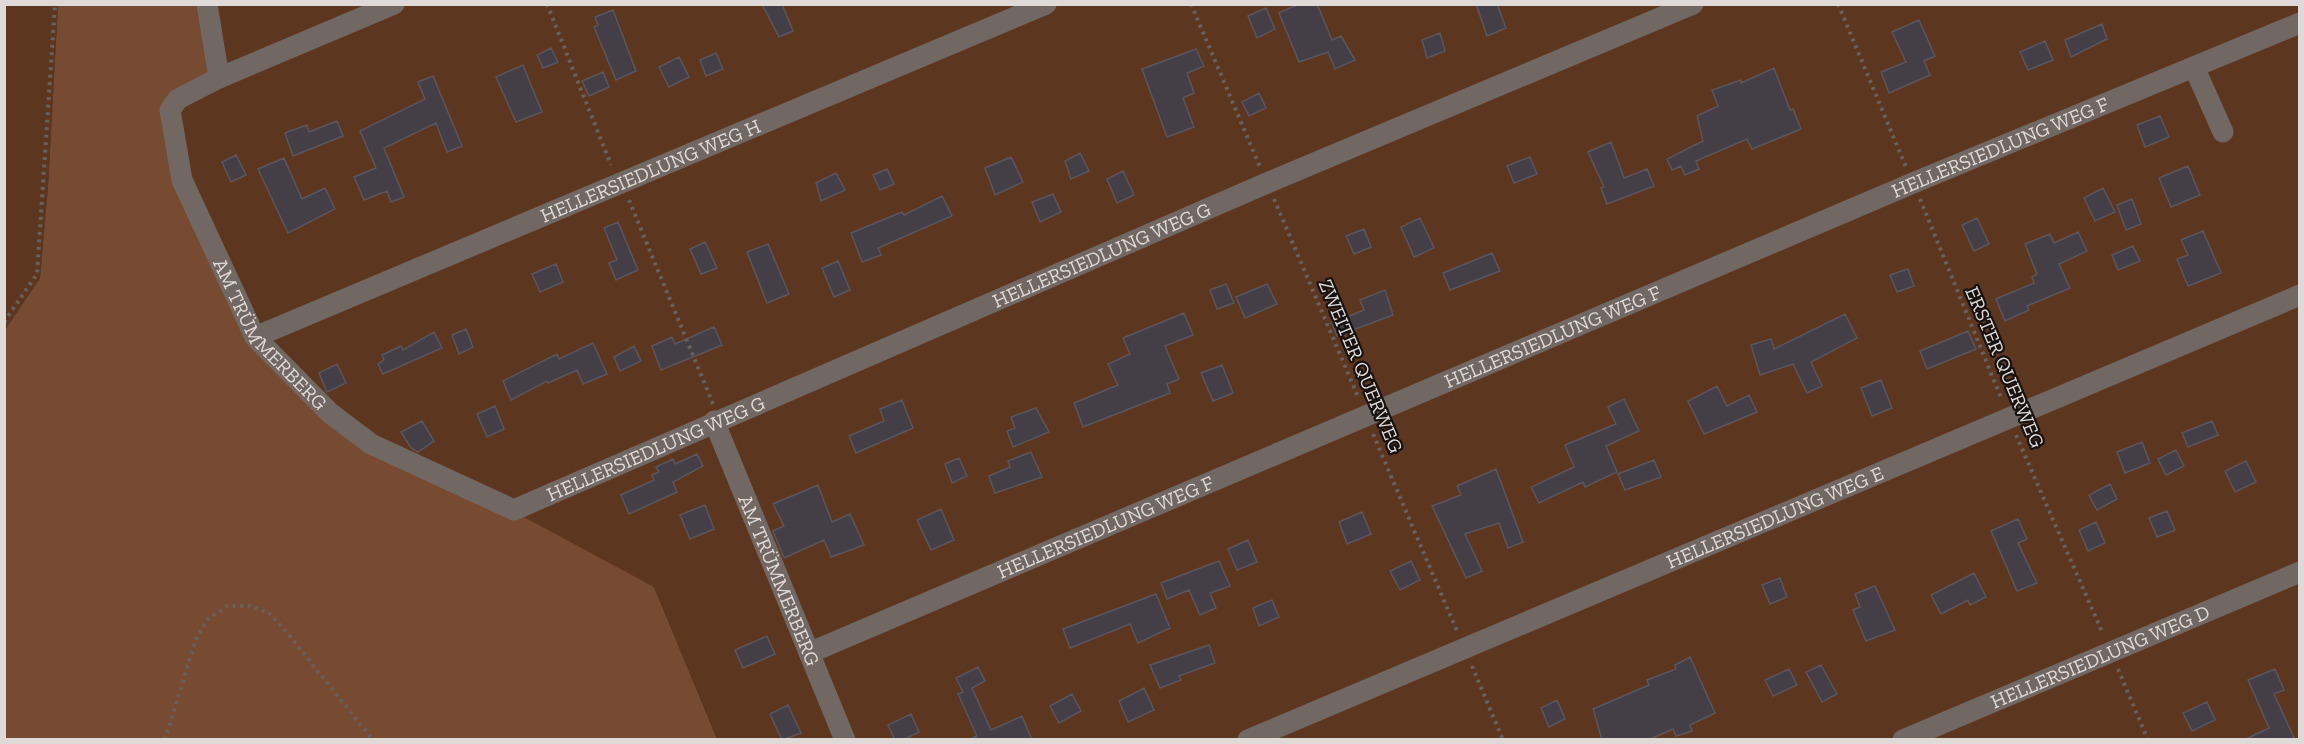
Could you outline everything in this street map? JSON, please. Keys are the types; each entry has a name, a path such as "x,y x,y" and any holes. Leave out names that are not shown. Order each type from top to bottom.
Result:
{"lane":[{"path":"207,4 219,78"},
{"name":"AM TRÜMMERBERG","path":"394,4 219,78 178,99 170,111 182,180 255,336 330,413 371,444 514,510"},
{"name":"HELLERSIEDLUNG WEG H","path":"255,336 1046,4"},
{"name":"HELLERSIEDLUNG WEG G","path":"514,510 716,420 1267,183 1693,4"},
{"name":"HELLERSIEDLUNG WEG F","path":"809,653 1913,183 2300,23"},
{"path":"2194,67 2223,132"},
{"name":"HELLERSIEDLUNG WEG E","path":"1248,740 2300,295"},
{"name":"AM TRÜMMERBERG","path":"716,420 845,740"},
{"name":"HELLERSIEDLUNG WEG D","path":"1903,740 2300,572"}],"path":[{"path":"4,322 37,274 56,4"},
{"path":"547,4 716,420"},
{"name":"ZWEITER QUERWEG","path":"1191,4 1503,740"},
{"name":"ERSTER QUERWEG","path":"1838,4 2009,418 2148,740"},
{"path":"165,740 196,639 208,619 228,606 250,606 269,613 282,627 373,740"}],"shaded area":[{"path":"5,5 58,5 48,187 40,278 5,330"},
{"path":"58,5 207,5 219,78 178,99 182,180 255,336 330,413 654,587 717,739 5,740 5,330 40,278 48,187"},
{"path":"207,5 2299,5 2299,739 717,739 654,587 371,444 255,337 182,180 178,99"}],"building":[{"path":"762,4 782,4 793,31 779,37"},
{"path":"1299,4 1317,4 1332,40 1341,36 1355,60 1335,69 1328,52 1299,62 1279,13"},
{"path":"1476,4 1497,4 1506,28 1487,36"},
{"path":"1266,8 1275,29 1257,38 1248,16"},
{"path":"613,10 636,71 616,80 594,27 598,25 595,17"},
{"path":"1919,20 1935,56 1924,61 1930,75 1889,93 1881,72 1906,62 1892,32"},
{"path":"2102,24 2107,39 2071,57 2065,40"},
{"path":"1440,33 1445,51 1427,58 1422,40"},
{"path":"2045,41 2053,60 2028,70 2020,52"},
{"path":"551,48 558,62 543,68 537,55"},
{"path":"1196,49 1204,66 1187,73 1194,93 1183,98 1194,127 1167,137 1142,69"},
{"path":"716,53 723,69 706,76 700,60"},
{"path":"679,57 689,77 669,87 659,67"},
{"path":"523,65 542,112 516,122 496,77"},
{"path":"1774,68 1790,110 1793,109 1801,129 1752,149 1747,139 1696,161 1699,169 1685,175 1681,166 1672,170 1667,159 1703,141 1697,116 1718,106 1712,90 1741,80 1741,83"},
{"path":"603,72 609,87 589,96 582,81"},
{"path":"433,76 462,146 447,152 436,123 384,148 404,197 391,202 387,191 364,200 354,177 376,168 360,131 425,99 418,82"},
{"path":"1259,93 1266,108 1249,116 1242,102"},
{"path":"2160,116 2169,137 2145,147 2137,125"},
{"path":"337,121 343,136 293,156 285,133 307,125 309,132"},
{"path":"1611,142 1624,178 1647,169 1654,186 1607,204 1601,188 1604,187 1588,152"},
{"path":"1080,153 1089,171 1071,179 1065,161"},
{"path":"236,155 246,175 231,182 222,162"},
{"path":"1011,157 1023,182 995,195 985,168"},
{"path":"1530,157 1537,174 1514,183 1507,166"},
{"path":"284,158 302,199 325,188 335,209 288,233 258,169"},
{"path":"2188,166 2200,195 2171,207 2159,178"},
{"path":"887,169 894,184 880,190 873,175"},
{"path":"1123,171 1134,195 1117,203 1107,179"},
{"path":"836,173 845,190 821,201 816,183"},
{"path":"2103,188 2115,212 2095,221 2084,198"},
{"path":"1053,194 1061,212 1040,222 1032,202"},
{"path":"942,196 952,216 878,248 881,255 862,262 851,233 902,212 904,215"},
{"path":"2132,199 2141,224 2126,230 2117,205"},
{"path":"1420,218 1434,248 1414,257 1401,227"},
{"path":"1977,218 1989,244 1974,251 1962,225"},
{"path":"618,222 638,270 616,280 609,263 617,260 604,228"},
{"path":"1364,229 1371,247 1354,254 1346,236"},
{"path":"2203,231 2221,273 2188,286 2177,259 2188,255 2181,240"},
{"path":"2078,232 2087,251 2059,264 2070,288 2027,306 2029,310 2005,321 1996,299 2034,283 2032,277 2037,274 2025,244 2050,234 2054,243"},
{"path":"705,242 717,268 701,274 690,249"},
{"path":"768,244 789,294 767,303 747,252"},
{"path":"2133,246 2140,261 2118,270 2112,255"},
{"path":"1492,253 1500,271 1450,290 1443,273"},
{"path":"838,261 850,290 834,297 822,268"},
{"path":"556,264 563,282 540,292 532,274"},
{"path":"1908,269 1914,286 1897,292 1890,275"},
{"path":"1226,284 1234,303 1217,309 1210,290"},
{"path":"1267,284 1277,304 1245,318 1236,297"},
{"path":"1385,290 1393,315 1337,336 1332,323 1364,310 1360,300"},
{"path":"1184,313 1193,335 1165,346 1179,379 1167,384 1170,393 1083,427 1074,403 1118,385 1108,364 1130,354 1123,338"},
{"path":"1845,314 1857,338 1811,362 1822,386 1807,393 1793,364 1760,375 1751,345 1771,339 1774,349"},
{"path":"714,327 722,345 661,370 652,346 672,337 675,344"},
{"path":"466,329 473,347 459,354 452,335"},
{"path":"1968,331 1976,349 1927,369 1920,351"},
{"path":"434,332 442,348 383,374 378,364 384,360 382,355 401,346 403,350"},
{"path":"593,343 607,374 583,384 577,370 548,383 547,381 511,400 503,381 557,354 559,359"},
{"path":"634,346 641,361 620,371 614,357"},
{"path":"337,364 346,383 327,392 319,373"},
{"path":"1222,365 1233,393 1213,401 1201,373"},
{"path":"1881,380 1892,408 1872,416 1861,388"},
{"path":"1717,386 1727,406 1749,395 1757,412 1704,434 1688,401"},
{"path":"1624,399 1639,431 1606,446 1617,472 1585,487 1583,482 1539,503 1531,487 1574,467 1565,445 1616,424 1608,407"},
{"path":"902,400 913,428 856,453 849,436 884,421 880,409"},
{"path":"495,406 504,429 487,437 477,414"},
{"path":"1036,408 1049,432 1013,447 1007,431 1015,428 1011,417"},
{"path":"422,421 434,441 418,452 411,448 401,432"},
{"path":"2212,421 2218,435 2188,447 2182,433"},
{"path":"2142,442 2150,463 2125,473 2117,452"},
{"path":"2176,450 2184,466 2166,475 2158,459"},
{"path":"1031,452 1042,477 995,493 989,476 1010,467 1008,461"},
{"path":"697,454 703,466 673,482 677,492 629,514 621,495 654,480 652,475 659,472 656,467 673,459 675,464"},
{"path":"959,458 967,476 952,483 945,464"},
{"path":"1654,460 1661,477 1625,490 1618,474"},
{"path":"2246,461 2256,482 2235,492 2225,471"},
{"path":"1496,469 1523,542 1508,548 1499,523 1465,534 1482,571 1466,578 1432,506 1461,495 1457,486"},
{"path":"2110,484 2117,499 2097,510 2089,495"},
{"path":"818,485 832,522 850,514 864,545 831,557 824,540 784,558 773,531 784,526 773,504"},
{"path":"705,505 714,529 690,539 680,515"},
{"path":"941,509 954,540 931,550 917,520"},
{"path":"2167,511 2175,530 2157,537 2149,518"},
{"path":"1362,512 1371,534 1347,544 1339,522"},
{"path":"2018,519 2027,539 2018,543 2037,583 2017,591 1991,531"},
{"path":"2096,522 2105,543 2088,551 2079,530"},
{"path":"1248,540 1257,562 1237,570 1228,549"},
{"path":"1219,561 1230,586 1210,593 1216,608 1200,615 1189,590 1167,599 1161,583"},
{"path":"1411,561 1420,580 1400,590 1390,571"},
{"path":"1974,573 1986,597 1970,605 1968,600 1941,614 1931,595"},
{"path":"1780,578 1787,597 1770,604 1762,585"},
{"path":"1875,586 1895,630 1866,641 1853,610 1860,607 1855,594"},
{"path":"1156,594 1170,628 1138,643 1130,624 1070,648 1063,629"},
{"path":"1272,600 1279,617 1259,626 1253,608"},
{"path":"767,636 775,654 743,668 735,650"},
{"path":"1209,645 1215,663 1179,676 1181,680 1160,688 1150,665"},
{"path":"1690,657 1715,713 1690,725 1692,731 1676,736 1673,729 1648,740 1602,740 1593,709 1649,685 1647,680 1676,669 1675,665"},
{"path":"1821,665 1837,694 1822,702 1806,672"},
{"path":"978,667 985,681 972,688 991,730 1022,716 1032,740 968,740 977,736 958,694 963,692 956,678"},
{"path":"1789,669 1797,685 1773,696 1765,680"},
{"path":"2275,669 2284,690 2274,694 2295,740 2244,740 2269,728 2248,680"},
{"path":"1144,688 1154,710 1128,722 1119,701"},
{"path":"1072,694 1081,711 1059,723 1050,706"},
{"path":"1557,700 1565,719 1549,727 1541,708"},
{"path":"2207,702 2215,720 2192,731 2183,713"},
{"path":"788,705 801,733 782,740 770,714"},
{"path":"911,714 919,732 903,740 895,740 888,725"}]}
